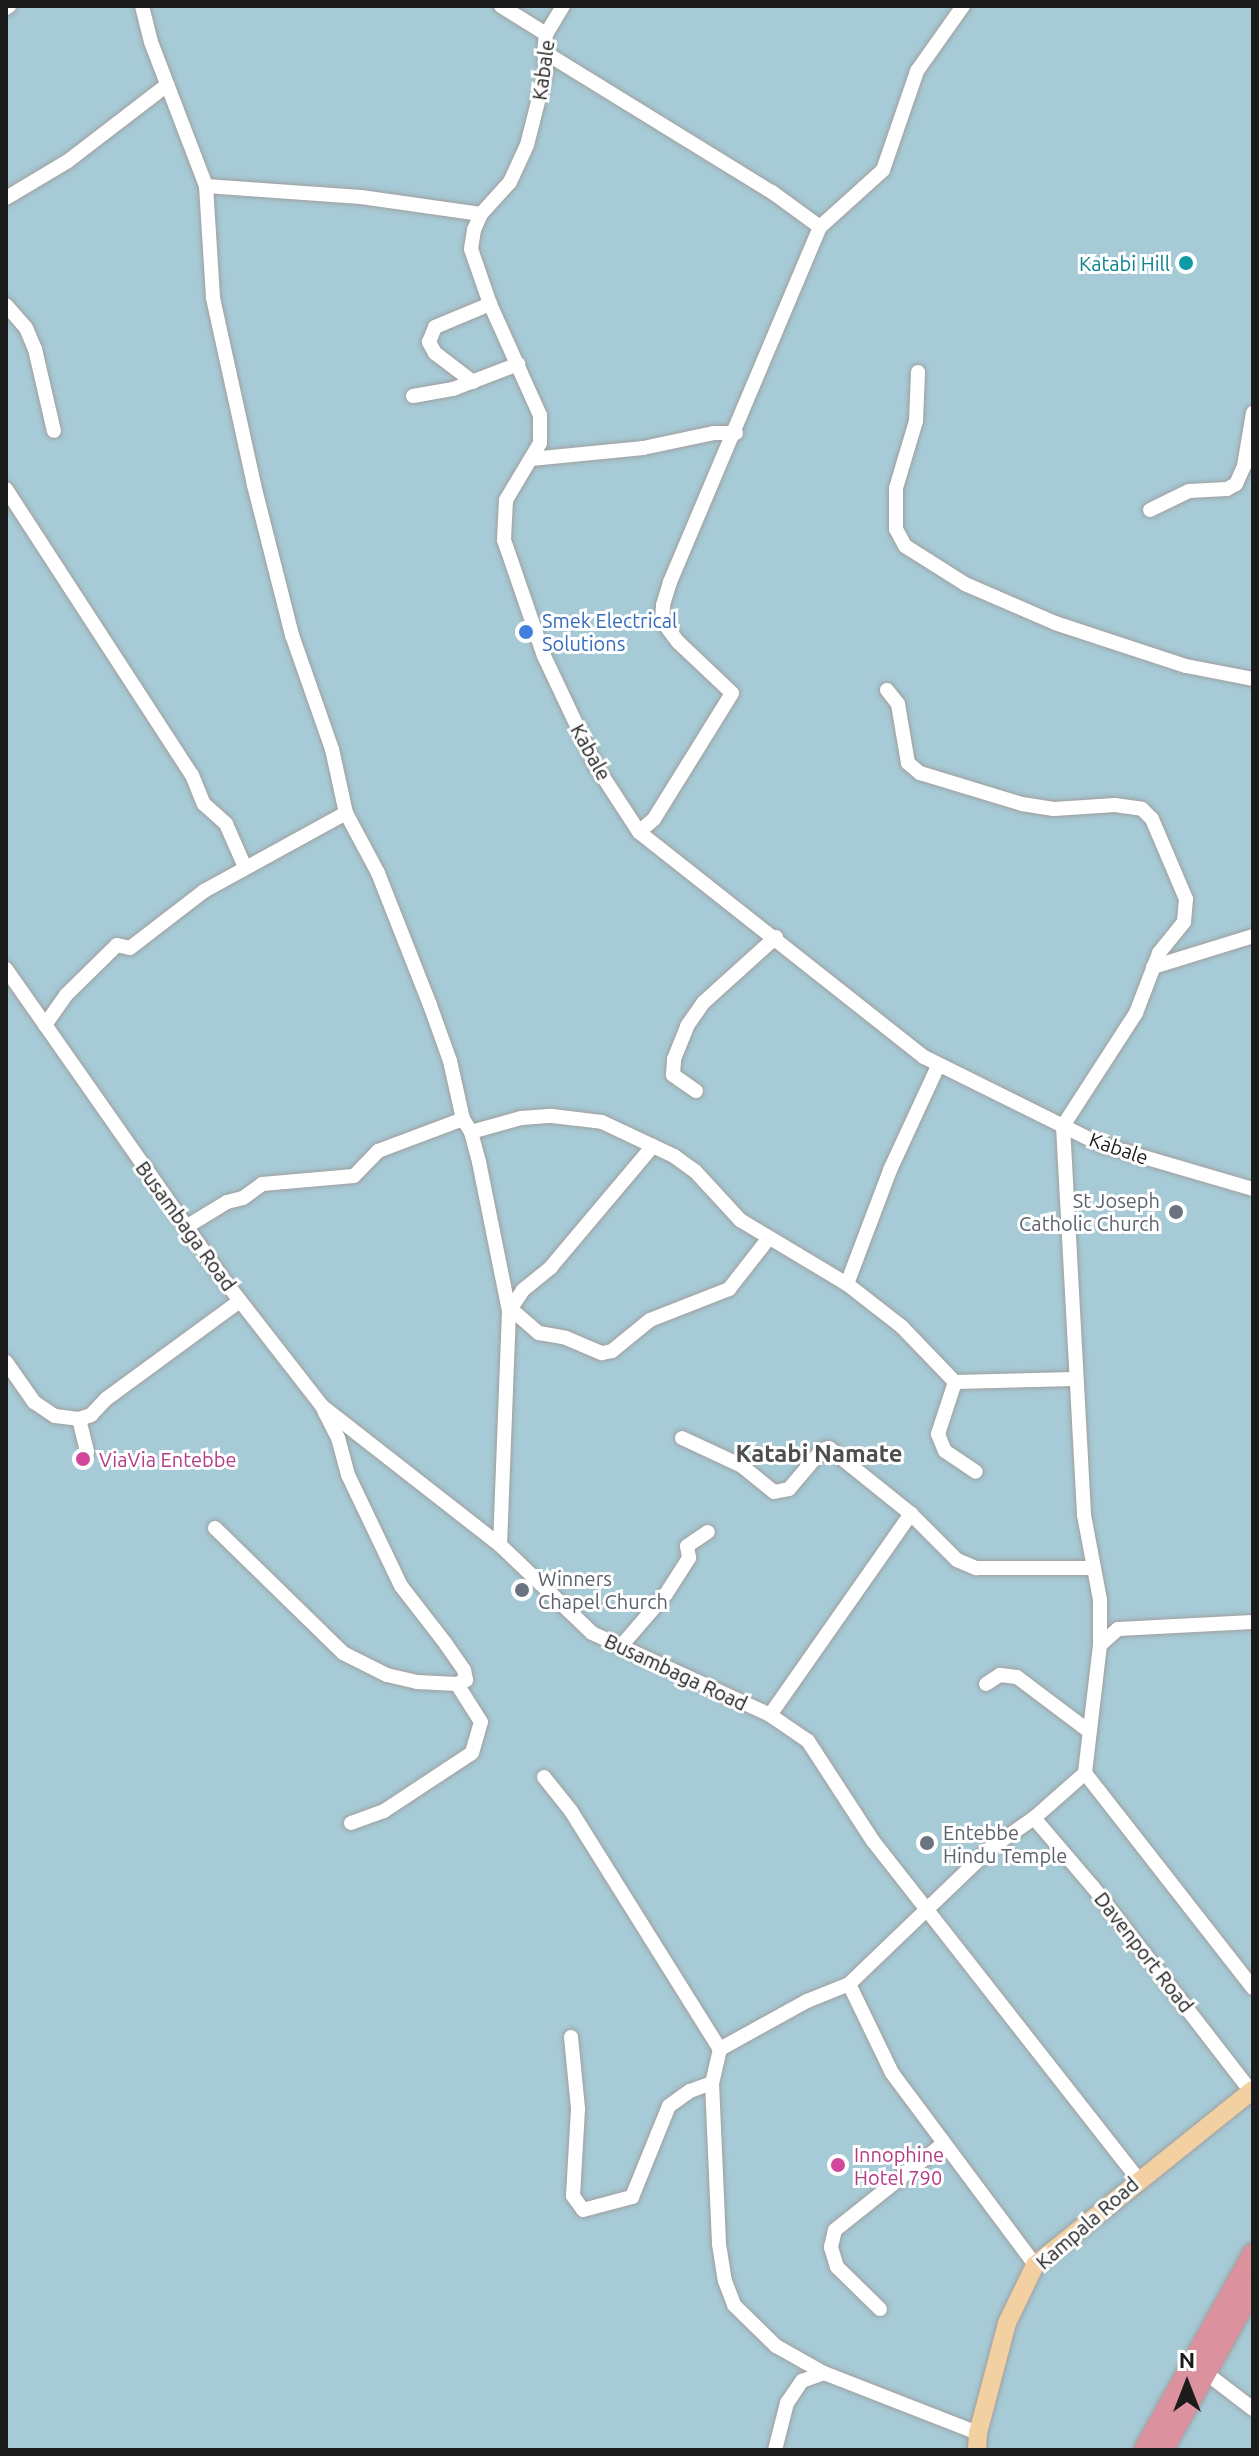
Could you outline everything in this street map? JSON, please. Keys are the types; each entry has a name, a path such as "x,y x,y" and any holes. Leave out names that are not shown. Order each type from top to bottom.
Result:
{"highway":[{"path":"1144,2450 1253,2253"},
{"path":"1163,2450 1253,2288"}],"main road":[{"name":"Kampala Road","path":"977,2441 1007,2323 1035,2265 1252,2089"}],"street":[{"path":"142,6 167,85 206,186 213,298 254,485 292,635 332,749 346,813 378,873 430,1005 450,1061 463,1119 471,1132 510,1310 500,1545"},
{"path":"501,6 546,34"},
{"name":"Kabale","path":"563,6 546,34 546,70 527,145 510,182 481,214 471,249 490,304 540,415 540,443 506,500 504,540 544,656 596,766 639,832 776,937 894,1035 938,1066 1014,1099 1099,1144 1253,1189"},
{"path":"639,832 654,819 732,693 678,642 662,621 670,582 736,433 820,227 883,170 917,71 963,6"},
{"path":"544,52 772,192 820,227"},
{"path":"6,198 68,161 167,85"},
{"path":"206,186 241,191 361,197 481,214"},
{"path":"473,382 435,353 429,342 435,327 490,304"},
{"path":"6,305 26,328 35,349 54,431"},
{"path":"413,396 473,382 518,364"},
{"path":"918,372 916,421 896,488 896,529 905,546 965,584 1055,623 1186,666 1253,679"},
{"path":"1150,510 1189,491 1227,489 1236,484 1244,466 1253,413"},
{"path":"531,459 585,455 714,433 736,433"},
{"path":"6,489 192,775 204,804 226,824 245,867"},
{"path":"720,2049 807,2001 849,1984 991,1848 1034,1818 1085,1773 1100,1645 1100,1600 1084,1515 1074,1379 1063,1126 1119,1044 1136,1013 1153,967 1187,912 1186,899 1152,819 1131,805 1054,809 1022,804 920,773 908,763 898,704 887,690"},
{"path":"45,1025 66,995 117,945 130,948 204,891 346,813"},
{"path":"1153,967 1253,936"},
{"path":"696,1091 673,1075 674,1059 687,1026 704,1002 776,937"},
{"name":"Busambaga Road","path":"6,969 186,1227 322,1406 500,1545 592,1633 770,1715 808,1741 873,1841 1138,2179"},
{"path":"847,1284 890,1170 938,1066"},
{"path":"471,1132 521,1118 552,1116 602,1122 653,1146 695,1171 740,1220 847,1284 902,1327 955,1382 1074,1379"},
{"path":"186,1227 227,1202 243,1198 262,1184 354,1176 378,1151 463,1119"},
{"path":"510,1310 523,1290 551,1267 653,1146"},
{"path":"510,1310 539,1333 566,1338 602,1353 612,1351 650,1320 729,1289 753,1263 768,1239"},
{"path":"6,1362 34,1402 55,1416 79,1419 91,1415 106,1399 240,1301"},
{"path":"955,1382 938,1434 945,1451 976,1472"},
{"path":"215,1528 343,1653 387,1675 417,1682 457,1684 466,1680 464,1670 401,1586 348,1475 338,1438 322,1406"},
{"path":"79,1419 87,1452"},
{"path":"682,1438 742,1466 774,1492 789,1489 822,1450 829,1448 911,1514 957,1560 976,1568 1093,1568"},
{"path":"770,1715 911,1514"},
{"path":"622,1645 666,1594 689,1558 687,1546 708,1532"},
{"path":"1100,1600 1118,1620 1146,1626"},
{"path":"1100,1645 1118,1629 1253,1622"},
{"path":"986,1684 1000,1675 1017,1677 1090,1732"},
{"path":"351,1823 384,1811 472,1753 481,1722 457,1684"},
{"path":"1085,1773 1253,1988"},
{"path":"544,1777 588,1837 720,2049 712,2083 719,2244 725,2281 734,2305 776,2346 824,2373 977,2441"},
{"name":"Davenport Road","path":"1034,1818 1093,1887 1252,2089"},
{"path":"849,1984 892,2073 1035,2265"},
{"path":"571,2037 578,2109 573,2196 583,2210 632,2197 669,2106 690,2091 712,2083"},
{"path":"880,2309 837,2267 831,2247 835,2230 943,2144"},
{"path":"775,2450 787,2403 802,2381 824,2373"},
{"path":"1206,2373 1253,2409"}],"water":[{"path":"6,6 1253,6 1253,2450 6,2450"}],"place":[{"name":"Katabi Hill","path":"1186,263"},
{"name":"Smek Electrical Solutions","path":"526,632"},
{"name":"St Joseph Catholic Church","path":"1176,1212"},
{"name":"ViaVia Entebbe","path":"83,1459"},
{"name":"Winners Chapel Church","path":"522,1590"},
{"name":"Entebbe Hindu Temple","path":"927,1843"},
{"name":"Innophine Hotel 790","path":"838,2165"}],"district":[{"name":"Katabi Namate","path":"819,1454"}]}
